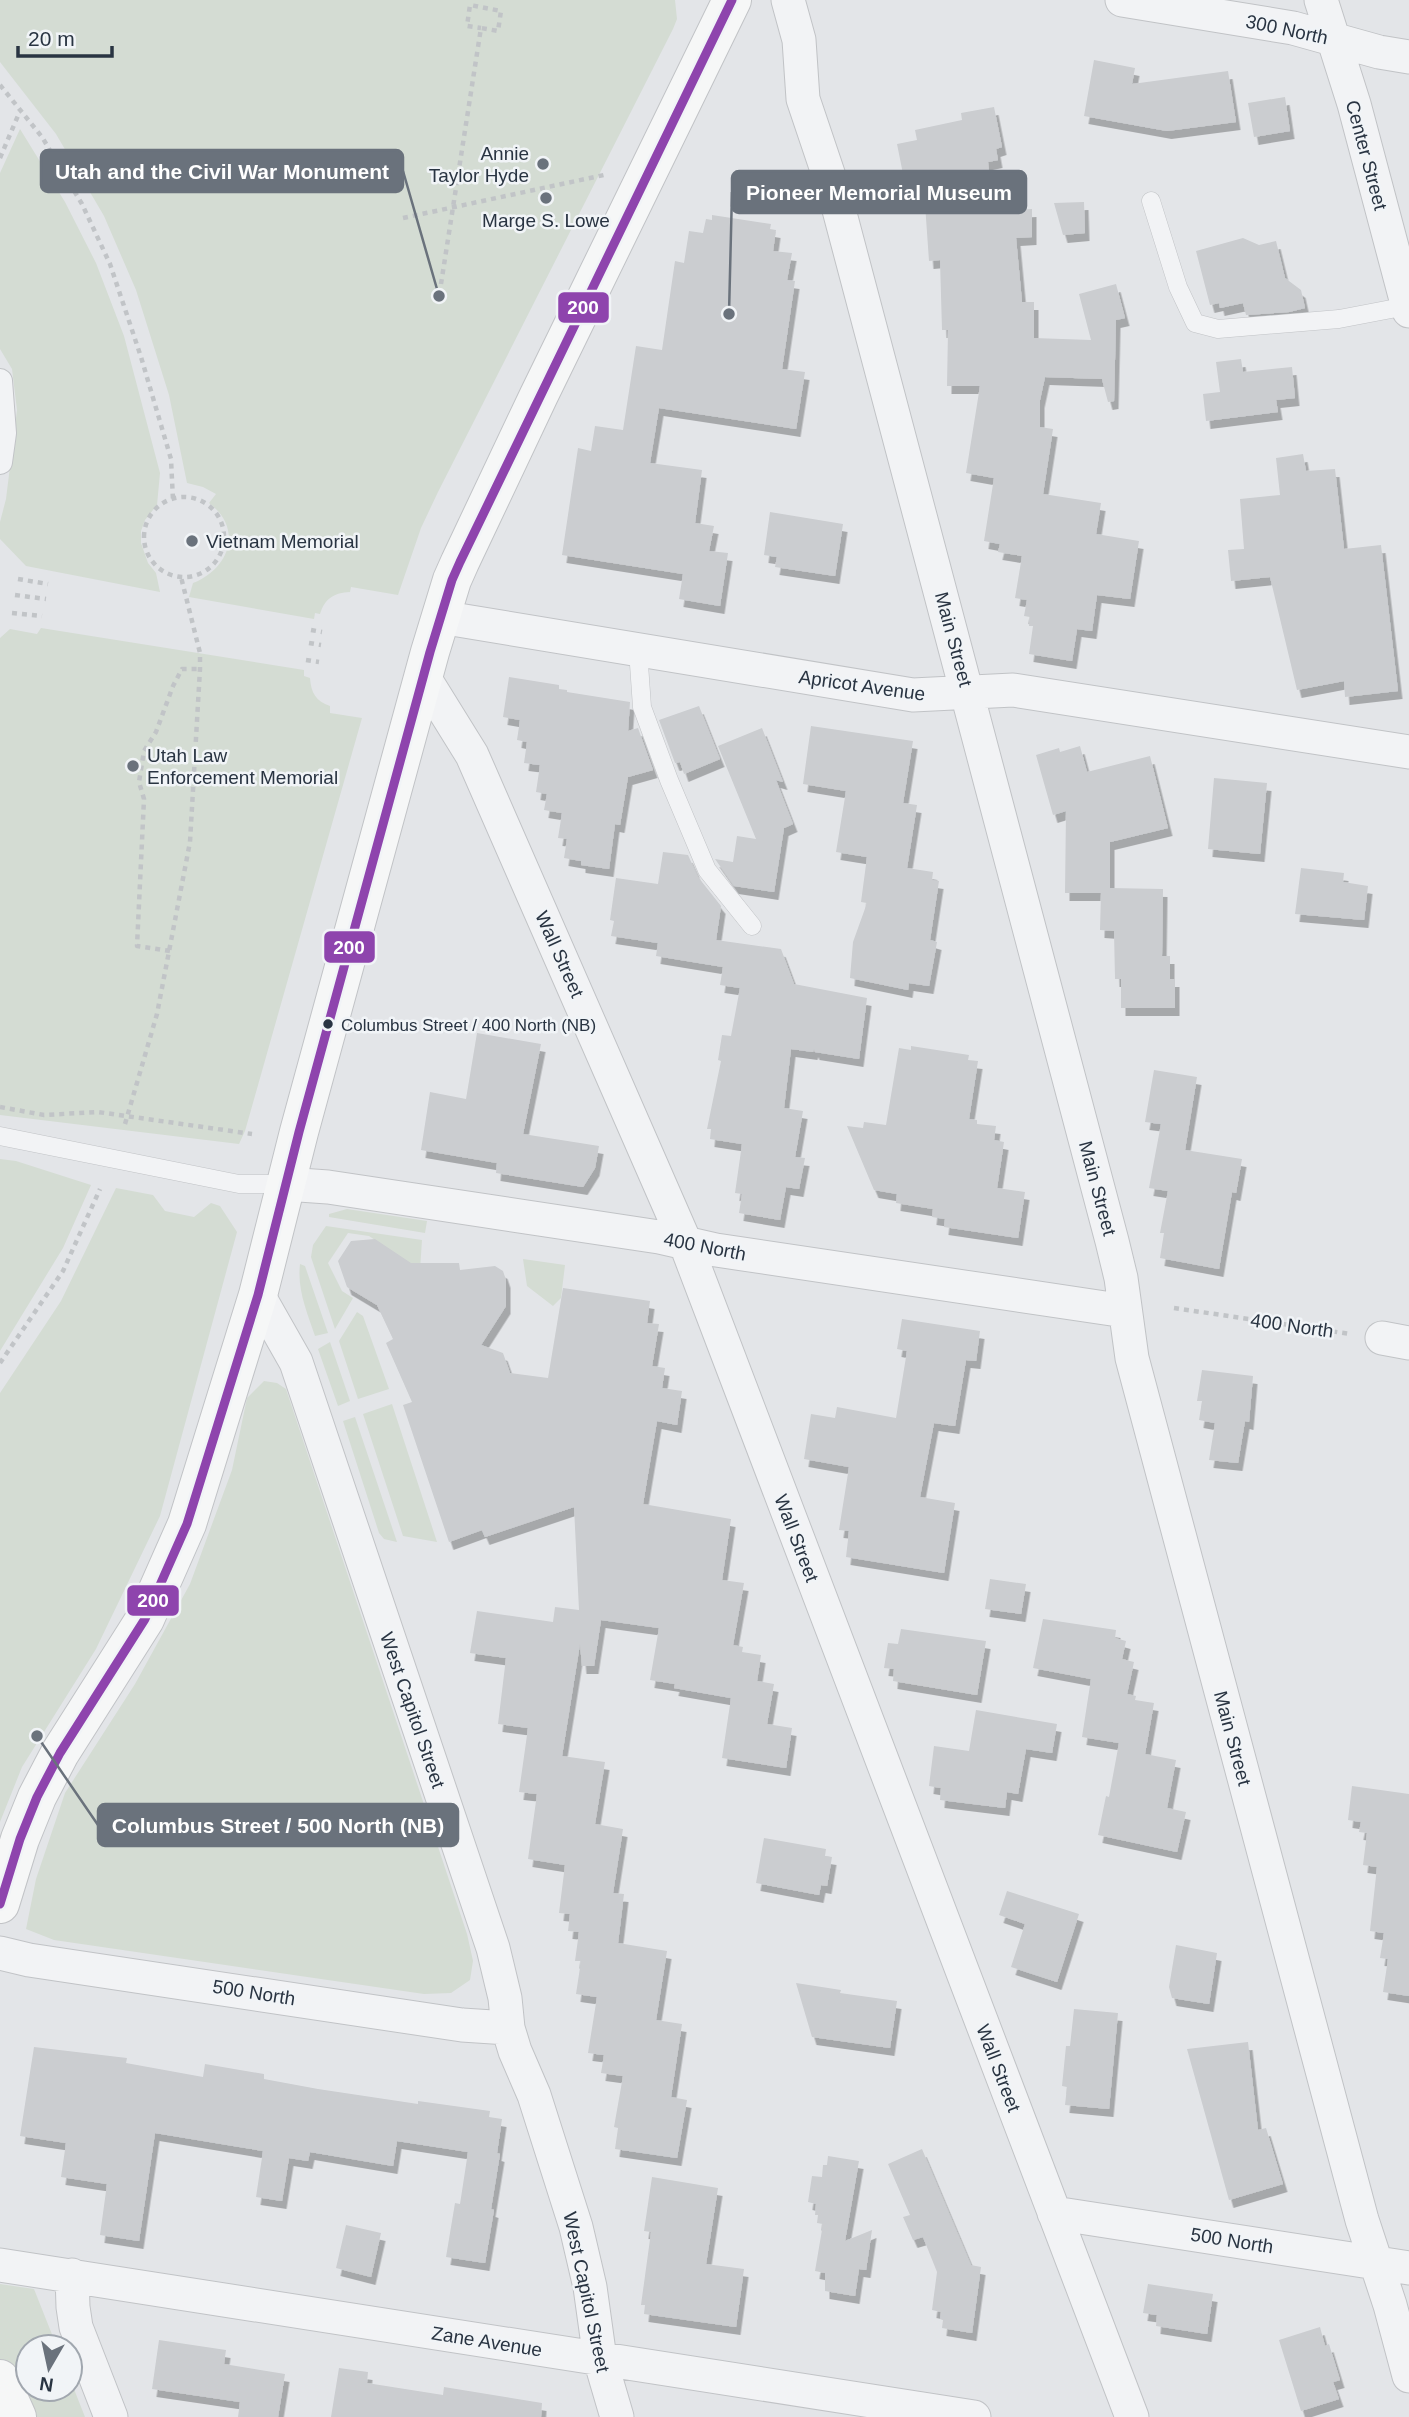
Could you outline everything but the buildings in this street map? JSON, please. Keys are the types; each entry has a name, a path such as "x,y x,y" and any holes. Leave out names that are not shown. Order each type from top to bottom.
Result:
{"main road":[{"path":"0,1904 20,1839 60,1753 145,1619 187,1524 258,1295 285,1184 423,676 452,580 733,0"},
{"path":"0,2379 17,2417"}],"street":[{"name":"Main Street","path":"788,0 799,40 803,99 834,191 1112,1241 1135,1371 1362,2220 1409,2376"},
{"name":"300 North","path":"1122,0 1293,28 1378,52 1409,57"},
{"name":"Center Street","path":"1321,0 1354,104 1408,309"},
{"path":"0,381 4,433 0,462"},
{"name":"Apricot Avenue","path":"440,617 913,695 1013,690 1409,752"},
{"name":"Wall Street","path":"423,676 472,755 685,1242 1132,2417"},
{"name":"400 North","path":"285,1184 328,1187 685,1242 770,1258 1125,1311"},
{"name":"West Capitol Street","path":"258,1295 296,1362 493,1948 505,1998 508,2028 534,2095 576,2227 590,2287 600,2359 617,2417"},
{"name":"500 North","path":"0,1953 29,1960 462,2025 508,2028"},
{"name":"500 North","path":"1054,2213 1409,2268"},
{"name":"Zane Avenue","path":"0,2265 974,2417"},
{"path":"72,2275 76,2327 111,2417"}],"lane":[{"path":"1151,201 1178,287 1195,323 1218,328 1339,319 1408,309"},
{"path":"638,650 642,707 706,870 752,926"},
{"path":"0,1136 240,1184 285,1184"}],"path":[{"path":"470,5 501,11 498,31 481,28 467,26 470,5"},
{"path":"441,284 481,28"},
{"path":"0,85 42,137 82,204 110,264 141,356 171,459 173,500"},
{"path":"0,158 20,110"},
{"path":"403,218 604,175"},
{"path":"182,497 207,504 222,524 224,538 222,551 216,562 206,571 181,578 157,567 145,544 145,530 149,518 158,507 173,500 182,497"},
{"path":"125,1124 157,1014 190,842 200,653 181,578"},
{"path":"18,579 48,584"},
{"path":"15,595 46,599"},
{"path":"12,613 42,616"},
{"path":"311,630 322,632"},
{"path":"309,643 321,645"},
{"path":"306,660 318,662"},
{"path":"170,951 136,946 144,799 139,782 144,751 156,732 182,669 200,669"},
{"path":"0,1107 44,1115 98,1112 252,1134"},
{"path":"0,1363 63,1271 100,1189"},
{"name":"400 North","path":"1174,1308 1396,1341"}],"shaded area":[{"path":"0,0 675,0 677,19 673,29 438,492 421,528 398,595 351,587 350,592 327,600 320,614 315,613 314,619 189,597 193,583 216,568 223,558 228,548 226,524 220,513 209,503 216,494 187,483 169,395 136,290 104,216 56,134 0,62"},
{"path":"20,129 65,202 96,263 124,336 160,473 157,505 145,520 141,543 148,563 156,573 160,592 26,566 0,539 0,522 6,499 17,410 12,369 0,349 0,173"},
{"path":"41,628 304,670 304,676 310,678 315,696 330,706 330,713 362,718 245,1131 239,1144 0,1115 0,638 10,629 37,634"},
{"path":"0,1159 16,1161 91,1185 63,1248 0,1351"},
{"path":"116,1188 153,1195 165,1211 194,1217 211,1203 220,1206 237,1232 160,1516 96,1649 22,1767 0,1822 0,1393 61,1301"},
{"path":"347,1209 427,1221 425,1233 329,1217 329,1214"},
{"path":"326,1226 422,1240 420,1270 369,1236 348,1233 328,1263 342,1291 353,1298 335,1329 311,1257 313,1245"},
{"path":"523,1259 565,1265 561,1298 553,1306 527,1286"},
{"path":"300,1264 305,1266 328,1333 315,1336 301,1292"},
{"path":"357,1312 363,1316 389,1389 358,1399 339,1341"},
{"path":"330,1342 350,1401 338,1406 318,1349"},
{"path":"264,1381 277,1383 286,1389 467,1934 473,1961 470,1980 451,1993 424,1994 54,1940 26,1929 36,1879 65,1793 135,1684 190,1584 232,1470 247,1398"},
{"path":"392,1404 437,1542 403,1536 363,1414"},
{"path":"355,1417 397,1542 384,1539 379,1533 343,1421"},
{"path":"0,2284 34,2289 51,2333 14,2333 14,2403 79,2403 85,2417 0,2417"}],"transit line":[{"name":"200","path":"0,1904 20,1839 37,1797 60,1753 145,1619 187,1524 258,1295 299,1132 452,580 732,0"}],"place":[{"name":"Annie Taylor Hyde","path":"543,164"},
{"name":"Marge S. Lowe","path":"546,198"},
{"name":"Utah and the Civil War Monument","path":"439,296"},
{"name":"Pioneer Memorial Museum","path":"729,314"},
{"name":"Vietnam Memorial","path":"192,541"},
{"name":"Utah Law Enforcement Memorial","path":"133,766"},
{"name":"Columbus Street / 400 North (NB)","path":"328,1024"},
{"name":"Columbus Street / 500 North (NB)","path":"37,1736"}]}
